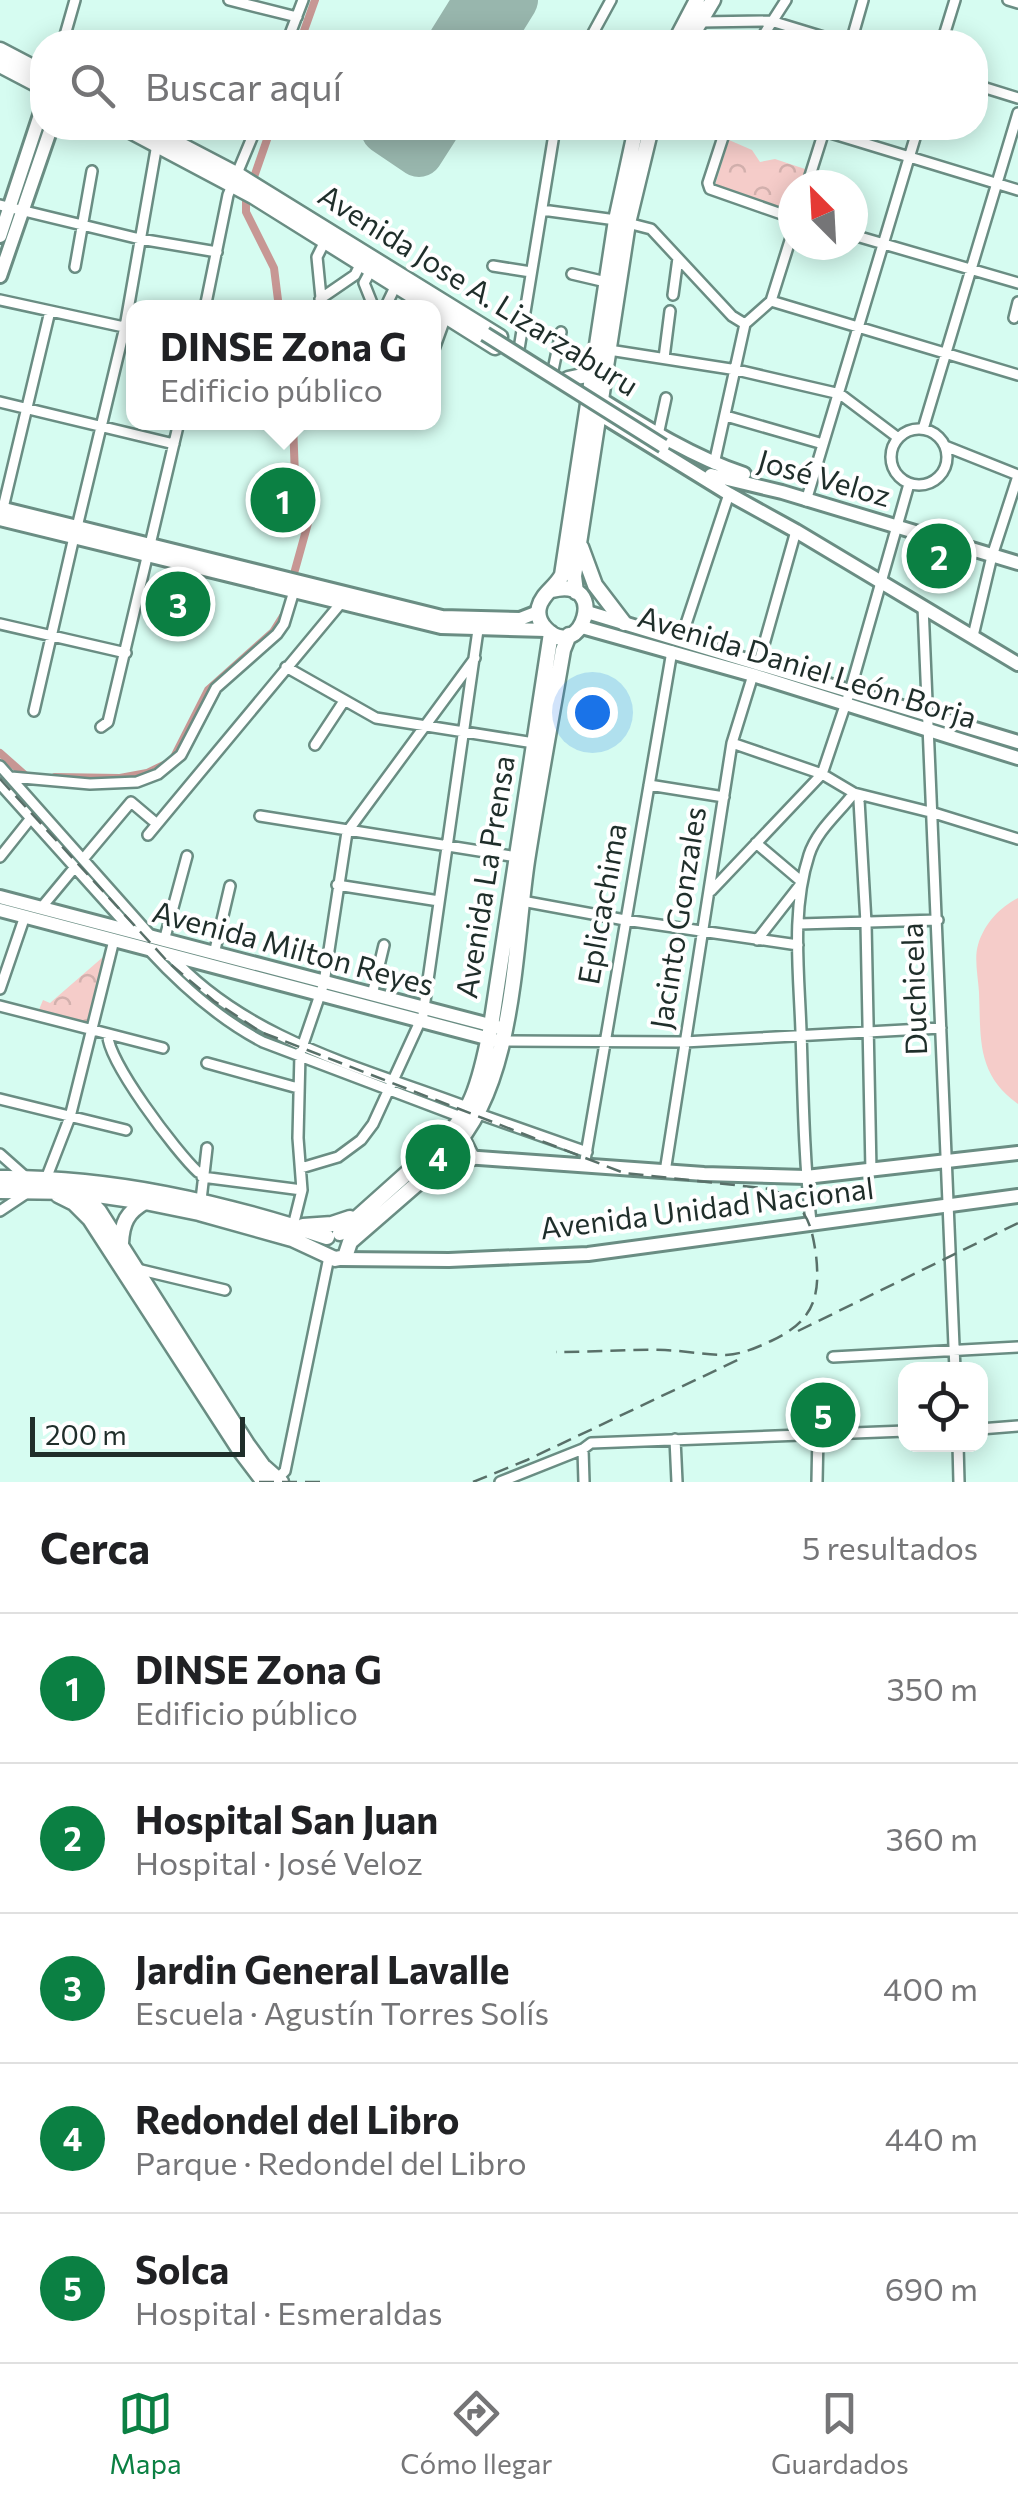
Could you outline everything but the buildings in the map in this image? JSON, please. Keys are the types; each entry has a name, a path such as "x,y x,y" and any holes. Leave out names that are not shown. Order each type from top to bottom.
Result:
{"main road":[{"path":"681,30 697,0"},
{"path":"695,30 712,0"},
{"path":"0,50 30,66"},
{"path":"0,65 30,81"},
{"name":"Avenida Jose A. Lizarzaburu","path":"151,140 235,180 422,300"},
{"name":"Avenida Jose A. Lizarzaburu","path":"168,140 425,300"},
{"path":"552,590 564,588 582,597 579,625 549,632 538,612 542,599 562,575 594,403 634,140"},
{"path":"568,379 588,371 602,353 606,282 646,140"},
{"name":"Avenida Jose A. Lizarzaburu","path":"445,313 519,348 568,379 594,403"},
{"name":"Avenida Jose A. Lizarzaburu","path":"445,313 594,403"},
{"path":"576,592 574,576 594,403"},
{"path":"579,539 595,585 624,623"},
{"name":"Avenida La Prensa","path":"447,1150 462,1138 500,1035 560,666 579,625"},
{"name":"Avenida La Prensa","path":"500,1035 517,857 549,632"},
{"name":"Avenida La Prensa","path":"447,1150 469,1113"},
{"path":"462,1138 472,1158"},
{"path":"335,1248 429,1163 429,1146 447,1150 444,1168 429,1163"},
{"path":"293,1226 346,1221 373,1206 429,1163"},
{"path":"0,1178 212,1216 335,1248"},
{"path":"71,1180 99,1211 246,1444 277,1481"},
{"path":"0,1190 71,1180 142,1188 293,1226 335,1248"},
{"path":"37,1184 63,1196 90,1219 238,1449 277,1481"},
{"path":"120,1244 122,1225 132,1209 144,1202"},
{"path":"335,1248 373,1206"}],"street":[{"path":"66,30 75,0"},
{"path":"229,0 297,18"},
{"path":"292,30 303,0"},
{"path":"595,30 611,0"},
{"path":"766,30 786,0"},
{"path":"854,30 863,0"},
{"path":"946,30 955,0"},
{"path":"1008,0 1018,3"},
{"path":"700,22 771,22 790,30"},
{"path":"988,89 1018,98"},
{"path":"922,429 1018,113"},
{"path":"0,236 32,140"},
{"path":"0,276 11,208 45,140"},
{"path":"206,300 235,180 251,140"},
{"path":"519,348 553,140"},
{"path":"722,140 708,183 710,190 778,213"},
{"path":"812,170 821,140"},
{"path":"859,140 1018,190"},
{"path":"806,500 915,140"},
{"path":"132,300 158,143"},
{"path":"75,267 92,171"},
{"path":"11,208 140,239 217,252"},
{"path":"542,210 650,229 732,316 745,324"},
{"path":"868,239 1018,283"},
{"path":"321,300 317,257 325,241"},
{"path":"673,295 678,258"},
{"path":"713,469 745,324 771,302 784,260"},
{"path":"325,300 366,262"},
{"path":"366,262 364,283 371,300"},
{"path":"493,266 531,272"},
{"path":"572,274 606,282"},
{"path":"388,300 396,285"},
{"path":"0,300 126,327"},
{"path":"771,302 1018,375"},
{"path":"1014,318 1018,302"},
{"path":"50,311 1,516 442,617 520,619 538,612"},
{"path":"664,358 670,311"},
{"path":"445,313 713,469 781,523 1018,664"},
{"path":"554,370 561,332"},
{"path":"34,711 101,426 126,338"},
{"path":"602,353 737,370 840,394 898,436"},
{"path":"658,434 666,398"},
{"path":"0,402 174,444"},
{"name":"Avenida Jose A. Lizarzaburu","path":"594,403 658,434 713,469 774,484 782,492"},
{"name":"Avenida Jose A. Lizarzaburu","path":"594,403 729,494 781,523"},
{"path":"726,416 823,444"},
{"path":"945,446 946,467 930,483 909,484 894,472 890,454 898,436 922,429 932,432 945,446 1018,475 992,556 973,636"},
{"path":"101,727 108,722 126,653 177,430"},
{"name":"José Veloz","path":"713,469 731,478 1018,563"},
{"path":"710,893 822,774 909,484"},
{"path":"681,639 729,494"},
{"name":"Jacinto Gonzales","path":"665,1172 732,743 796,530"},
{"path":"151,550 440,627 549,632"},
{"path":"8,776 90,784 137,782 158,774 181,754 216,688 277,634 294,591"},
{"path":"148,836 341,603"},
{"name":"Duchicela","path":"924,606 955,1362"},
{"name":"Avenida Daniel León Borja","path":"579,625 624,623 681,639 844,705 1018,758"},
{"path":"0,624 126,653"},
{"name":"Avenida Daniel León Borja","path":"579,625 672,651 850,691 1018,742"},
{"path":"301,1168 324,1163 350,1150 373,1124 422,1015 478,630"},
{"name":"Eplicachima","path":"586,1159 672,651"},
{"path":"293,1226 302,1190 298,1088 301,1052 322,989 347,832 475,658"},
{"path":"286,667 376,718 534,744"},
{"path":"315,745 344,701"},
{"path":"732,743 822,774 858,794 934,812 1018,839"},
{"path":"0,766 84,858 198,998 233,1026 388,1090 469,1113"},
{"path":"0,784 134,933"},
{"path":"649,785 724,797"},
{"path":"811,1222 798,945 802,882 818,839 858,794"},
{"path":"858,794 866,922 870,1172"},
{"path":"84,858 131,802 157,824"},
{"path":"260,816 517,857"},
{"path":"0,857 5,842 31,818"},
{"path":"756,842 802,882"},
{"path":"158,945 187,856"},
{"path":"41,908 74,868"},
{"path":"757,940 802,882"},
{"path":"337,884 439,901"},
{"path":"214,954 230,886"},
{"name":"Avenida Milton Reyes","path":"0,898 134,933 158,945 500,1035"},
{"path":"522,901 798,945"},
{"name":"Avenida Milton Reyes","path":"0,910 114,940 214,954 322,989 372,995 422,1015"},
{"path":"0,988 25,916"},
{"path":"799,924 938,920"},
{"path":"0,1212 37,1184 70,1117 114,940"},
{"path":"158,945 222,1002 301,1052 393,1079 586,1159"},
{"path":"372,995 384,945"},
{"path":"0,1006 163,1048"},
{"path":"500,1035 684,1042 940,1028"},
{"path":"108,1034 118,1062 173,1146 198,1172 302,1190"},
{"path":"207,1062 298,1088"},
{"path":"0,1099 126,1130"},
{"path":"201,1200 207,1148"},
{"name":"Avenida Unidad Nacional","path":"447,1150 472,1158 586,1159 665,1172 806,1177 1018,1154"},
{"path":"0,1154 37,1184"},
{"name":"Avenida Unidad Nacional","path":"335,1248 449,1260 588,1254 1018,1196"},
{"path":"277,1481 285,1471 325,1267 335,1248"},
{"path":"135,1268 225,1290"},
{"path":"833,1357 1018,1346"},
{"path":"988,1428 1018,1426"},
{"path":"500,1482 583,1449 591,1442 898,1431"},
{"path":"817,1482 818,1434"},
{"path":"675,1439 676,1482"},
{"path":"583,1449 584,1482"},
{"path":"958,1452 959,1482"}],"green space":[{"path":"729,140 752,150 760,162 775,159 808,170 778,170 778,208 715,185"},
{"path":"1018,898 1018,1104 994,1080 983,1054 976,962 978,945 989,923"},
{"path":"103,957 87,1024 38,1012 43,1000 50,1003"}],"waterway":[{"path":"304,30 315,0"},
{"path":"254,177 267,140"},
{"path":"246,201 246,212 274,268 278,300"},
{"path":"293,430 295,477 309,505 310,516 295,570"},
{"path":"55,777 120,778 147,773 172,761 208,690 273,632 283,616"},
{"path":"0,753 26,776"}],"runway":[{"path":"459,30 478,0"},
{"path":"495,30 514,0"},
{"path":"400,140 419,153 427,140"}],"railway":[{"path":"0,779 168,962 214,1001 261,1032 624,1173 771,1189 799,1207 809,1223 817,1271 815,1297 805,1317 785,1334 749,1350 726,1355 665,1350 556,1352"},
{"path":"798,1331 1018,1223"},
{"path":"473,1482 744,1357"},
{"path":"259,1482 323,1482"}],"place":[{"name":"DINSE Zona G","path":"283,500"},
{"name":"Hospital San Juan","path":"939,556"},
{"name":"Jardin General Lavalle","path":"178,604"},
{"name":"Redondel del Libro","path":"438,1157"},
{"name":"Solca","path":"823,1415"}]}
